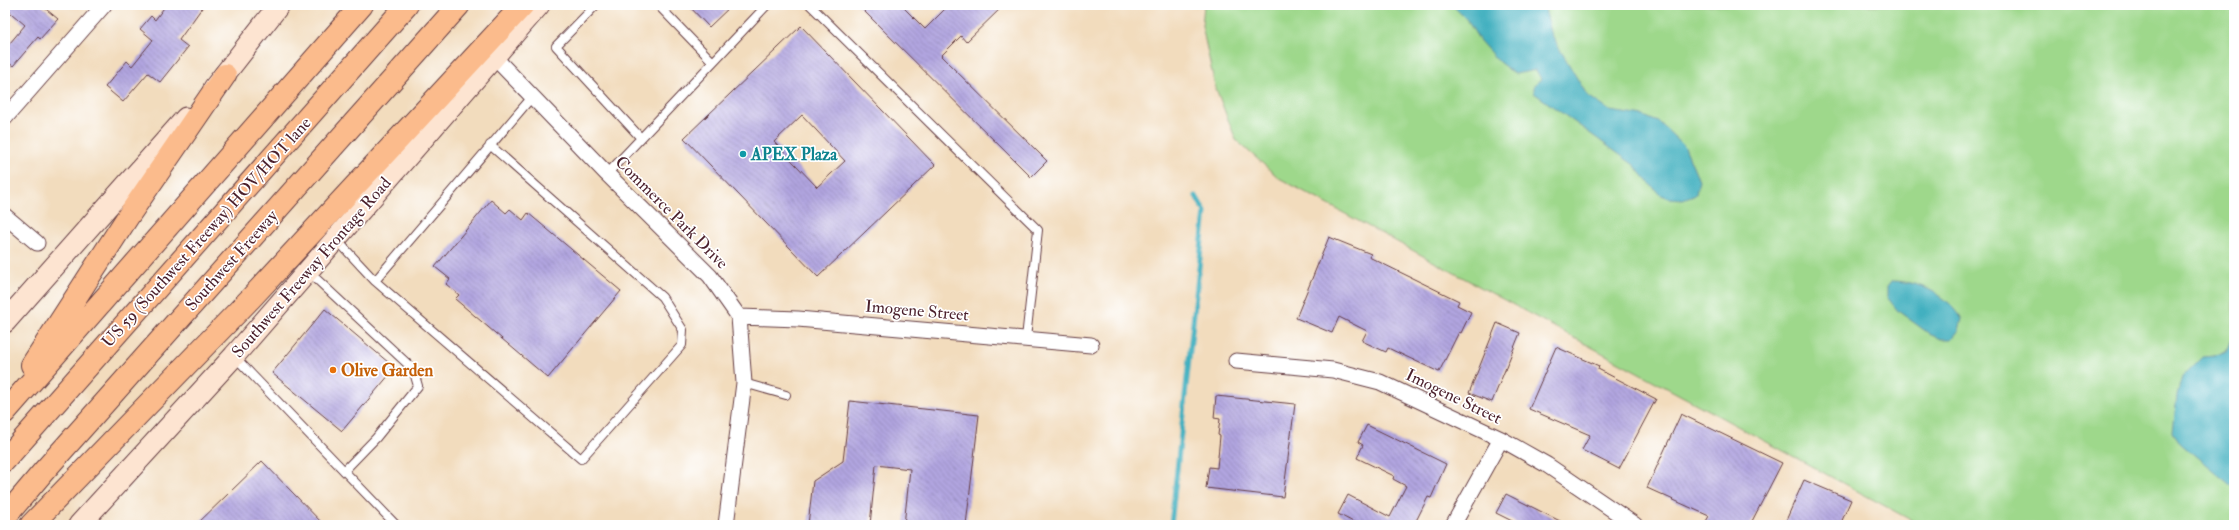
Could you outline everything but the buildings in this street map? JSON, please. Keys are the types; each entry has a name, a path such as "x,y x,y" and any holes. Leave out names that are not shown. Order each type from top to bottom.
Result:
{"highway":[{"path":"5,412 362,5"},
{"name":"US 59 (Southwest Freeway) HOV/HOT lane","path":"5,460 407,5"},
{"name":"Southwest Freeway","path":"5,517 43,472 459,5"},
{"path":"31,525 251,298 524,5"},
{"path":"5,406 129,215 225,75"}],"main road":[{"path":"5,322 225,75 279,5"},
{"name":"Southwest Freeway Frontage Road","path":"79,525 234,356 539,5"}],"street":[{"path":"5,118 104,5"},
{"name":"Commerce Park Drive","path":"494,57 607,174 710,276 739,317"},
{"path":"5,216 37,243"},
{"name":"Imogene Street","path":"739,317 798,319 1091,344"},
{"path":"726,525 744,384 739,317"},
{"name":"Imogene Street","path":"1236,361 1333,370 1380,382 1501,439 1547,465 1635,525"},
{"path":"1453,525 1501,439"}],"lane":[{"path":"596,5 556,46 640,137"},
{"path":"658,5 712,61"},
{"path":"607,174 640,137 767,5"},
{"path":"810,5 1038,230 1026,338"},
{"path":"375,281 532,97"},
{"path":"335,238 375,281 581,459 682,345 683,330 662,297 490,145"},
{"path":"308,271 413,369 418,386 376,438 344,471"},
{"path":"234,356 396,525"},
{"path":"744,384 786,395"}],"green space":[{"path":"1204,5 2234,5 2234,525 1920,525 1279,178 1236,140 1215,86 1202,26"}],"water":[{"path":"1452,5 1544,5 1552,36 1587,95 1610,111 1644,116 1660,123 1685,147 1699,180 1696,194 1683,199 1669,198 1659,194 1634,165 1534,93 1534,85 1541,79 1536,70 1515,74 1499,62 1480,41 1467,20"},
{"path":"1892,281 1922,287 1941,296 1949,303 1962,319 1959,330 1952,339 1942,339 1931,335 1898,311 1887,297 1887,287"},
{"path":"2234,341 2234,488 2181,444 2173,432 2177,395 2182,377 2202,357 2214,356 2226,351 2230,342"}],"waterway":[{"path":"1171,525 1205,212 1196,196"}],"place":[{"name":"APEX Plaza","path":"743,154"},
{"name":"Olive Garden","path":"333,370"}]}
